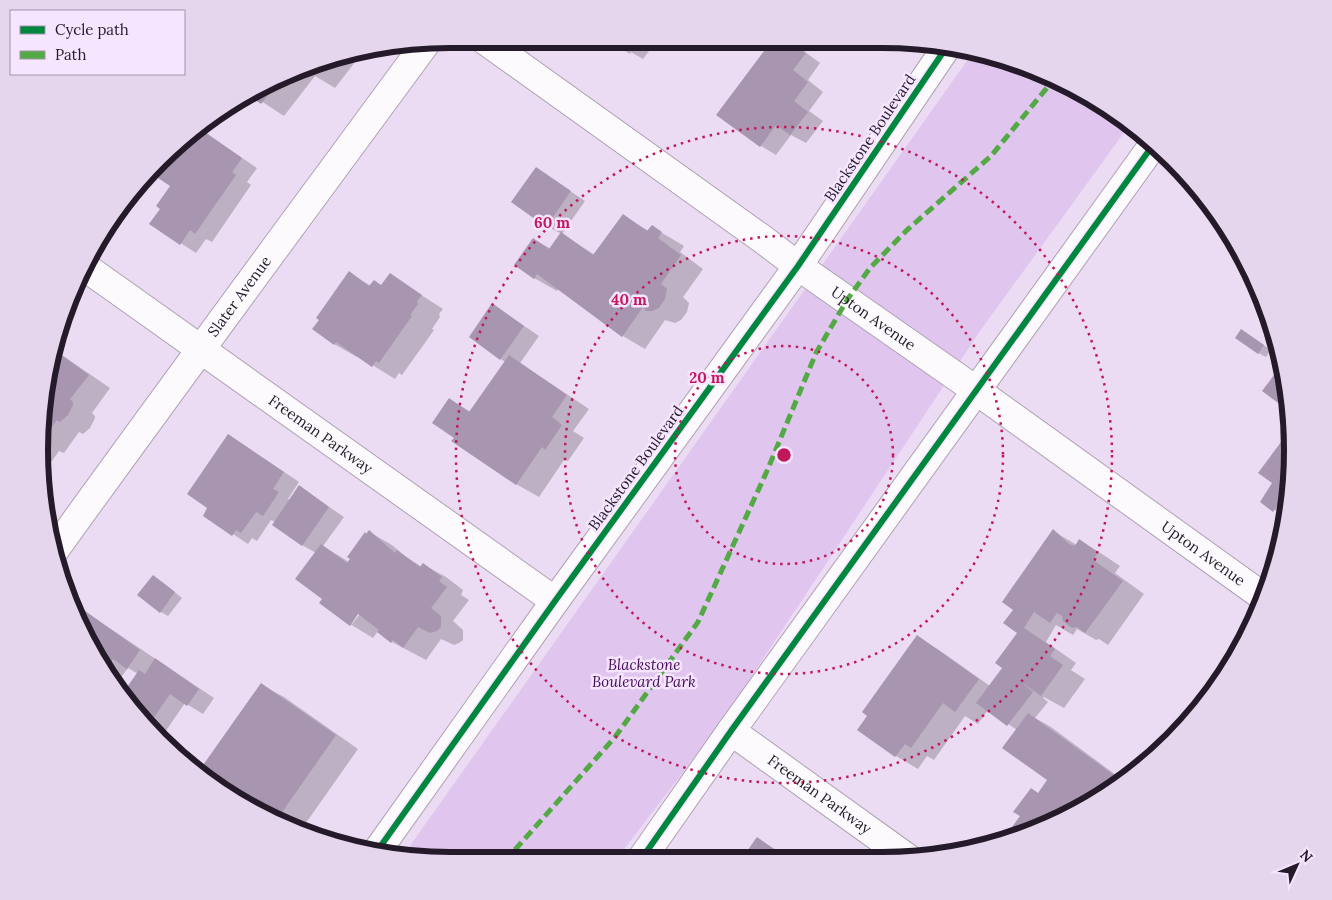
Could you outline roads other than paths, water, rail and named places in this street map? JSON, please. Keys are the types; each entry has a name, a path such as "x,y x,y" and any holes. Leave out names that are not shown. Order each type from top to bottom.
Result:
{"street":[{"name":"Slater Avenue","path":"59,544 422,48"},
{"name":"Upton Avenue","path":"496,48 1258,593"},
{"name":"Blackstone Boulevard","path":"380,846 555,600 798,266 943,52"},
{"path":"646,852 731,731 1150,150"},
{"name":"Freeman Parkway","path":"90,270 555,600"},
{"name":"Freeman Parkway","path":"731,731 899,852"}],"park label":[{"name":"Blackstone Boulevard Park","path":"644,674"}]}
